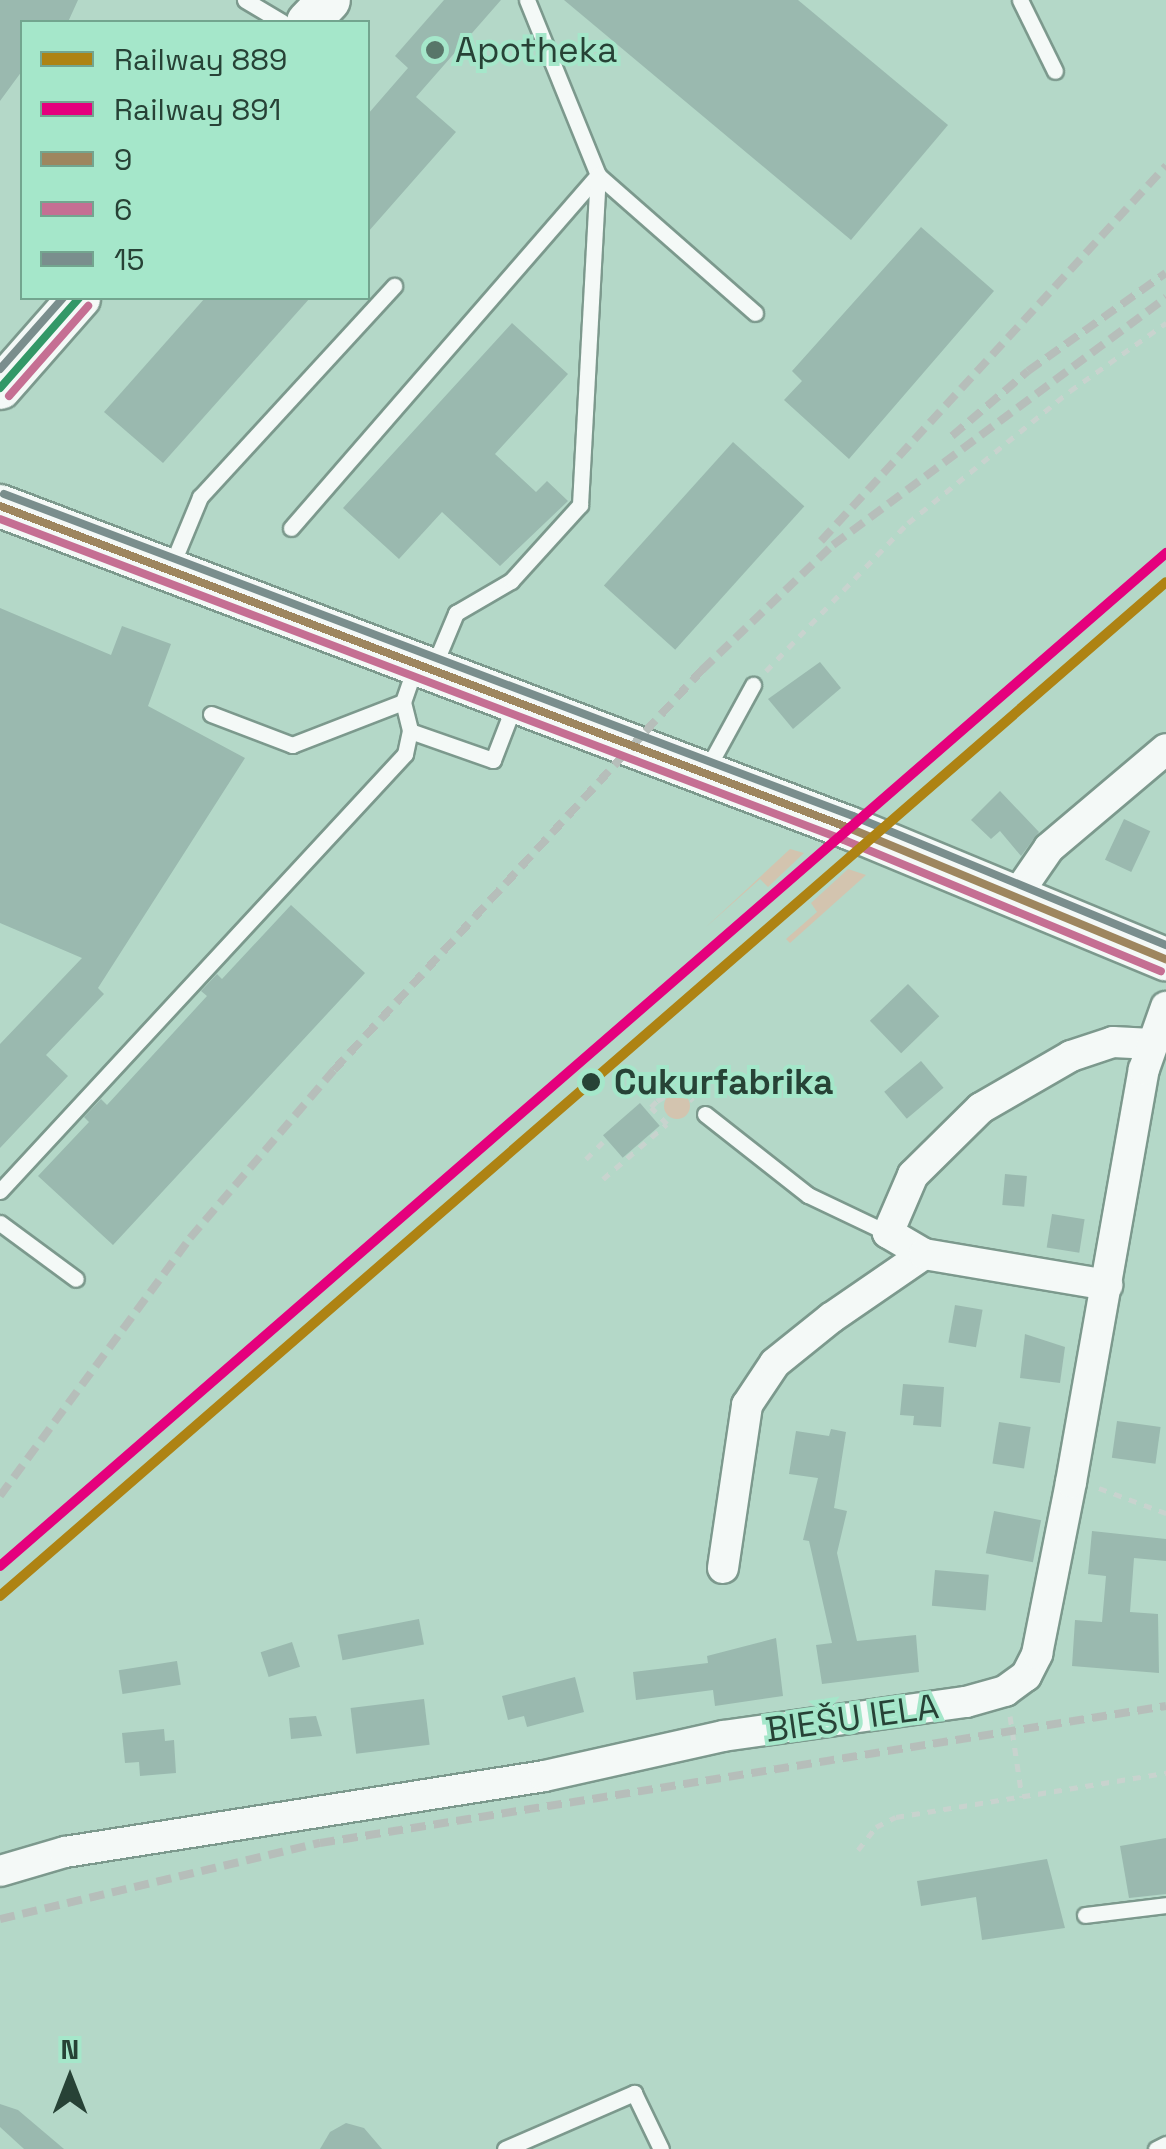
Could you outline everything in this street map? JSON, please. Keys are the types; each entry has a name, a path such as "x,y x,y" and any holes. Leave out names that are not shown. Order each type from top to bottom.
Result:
{"main road":[{"path":"310,20 330,0"},
{"path":"0,388 77,300"},
{"path":"0,506 170,571 417,679 515,703 704,772 1166,959"}],"street":[{"path":"1016,896 1049,848 1166,749"},
{"path":"1005,1690 1026,1676 1036,1654 1152,1044 1166,1007"},
{"path":"1107,1285 924,1254 888,1233 913,1175 981,1108 1071,1056 1113,1042 1152,1044"},
{"path":"722,1568 747,1405 775,1364 924,1254"},
{"name":"BIEŠU IELA","path":"0,1871 65,1852 544,1776 723,1736 966,1702 1005,1690"}],"lane":[{"path":"245,0 279,20"},
{"path":"0,1191 405,754 417,679 456,613 511,581 580,505 598,176 527,0"},
{"path":"1020,0 1055,71"},
{"path":"598,176 755,314"},
{"path":"291,528 598,176"},
{"path":"170,571 200,497 394,286"},
{"path":"211,714 292,745 417,679"},
{"path":"704,772 754,685"},
{"path":"410,731 493,760 515,703"},
{"path":"705,1114 808,1195 888,1233"},
{"path":"0,1224 76,1279"},
{"path":"1085,1915 1166,1905"},
{"path":"504,2149 634,2093 661,2149"},
{"path":"1156,2149 1166,2144"}],"path":[{"path":"754,685 827,600 908,523 1000,454 1070,391 1166,323"},
{"path":"604,1179 667,1124 651,1106 673,1089 680,1088 705,1114"},
{"path":"586,1159 604,1142"},
{"path":"1071,1482 1166,1513"},
{"path":"1005,1690 1022,1798"},
{"path":"858,1850 876,1827 896,1817 1166,1773"}],"shaded area":[{"path":"790,849 804,853 768,887 760,879 705,928"},
{"path":"848,869 866,875 790,943 786,939 817,912 811,903"},
{"path":"677,1093 686,1097 690,1106 686,1115 677,1119 668,1115 664,1106 668,1097"}],"building":[{"path":"0,0 78,0 69,20 20,20 20,74 0,101"},
{"path":"444,0 501,0 416,97 456,132 370,230 370,112 408,68 395,56"},
{"path":"564,0 798,0 948,125 851,240"},
{"path":"921,227 994,291 849,459 784,400 802,381 792,371"},
{"path":"203,300 308,300 163,463 104,412"},
{"path":"512,323 568,374 495,454 536,492 547,481 568,501 500,566 442,512 399,559 343,508"},
{"path":"733,442 804,506 675,650 604,585"},
{"path":"0,608 111,655 122,626 171,644 148,706 245,758 98,988 104,994 46,1055 68,1076 0,1148 0,1044 82,958 0,923"},
{"path":"820,662 841,688 793,729 768,699"},
{"path":"1000,791 1039,832 1021,856 1000,831 991,839 971,820"},
{"path":"1124,819 1150,831 1131,872 1105,860"},
{"path":"291,905 365,973 113,1245 38,1176 89,1122 84,1117 101,1099 107,1105 207,996 201,991 217,974 222,979"},
{"path":"908,984 939,1016 901,1053 870,1021"},
{"path":"921,1061 943,1088 907,1119 884,1092"},
{"name":"Cukurfabrika","path":"640,1103 660,1126 623,1158 603,1135"},
{"path":"1005,1174 1027,1176 1024,1207 1002,1205"},
{"path":"1052,1214 1085,1219 1079,1253 1047,1248"},
{"path":"955,1305 983,1310 976,1347 948,1342"},
{"path":"1025,1334 1065,1347 1060,1383 1020,1378"},
{"path":"903,1384 944,1387 941,1427 913,1425 914,1416 900,1415"},
{"path":"1117,1421 1161,1427 1155,1464 1112,1458"},
{"path":"999,1422 1031,1427 1024,1468 992,1463"},
{"path":"831,1429 846,1432 834,1508 847,1511 837,1553 857,1641 916,1635 919,1672 822,1684 816,1645 832,1643 809,1541 803,1540 818,1478 789,1474 796,1431 829,1436"},
{"path":"994,1511 1041,1520 1033,1562 986,1553"},
{"path":"1092,1531 1166,1539 1166,1561 1134,1558 1130,1612 1158,1614 1159,1673 1072,1666 1075,1620 1102,1622 1106,1576 1088,1574"},
{"path":"935,1570 989,1575 986,1611 932,1606"},
{"path":"419,1619 424,1645 342,1660 338,1635"},
{"path":"776,1638 783,1696 715,1706 713,1690 636,1700 633,1672 708,1663 707,1656"},
{"path":"292,1642 300,1667 269,1677 261,1652"},
{"path":"177,1661 181,1685 122,1694 119,1670"},
{"path":"575,1677 584,1712 527,1727 524,1716 508,1720 502,1696"},
{"path":"424,1699 430,1745 356,1754 351,1708"},
{"path":"316,1716 322,1736 291,1739 289,1718"},
{"path":"164,1729 165,1741 174,1740 176,1773 140,1776 139,1762 125,1763 122,1733"},
{"path":"1166,1838 1166,1894 1129,1898 1120,1846"},
{"path":"1047,1859 1065,1928 982,1940 976,1897 921,1906 917,1881"},
{"path":"0,2104 18,2110 64,2149 24,2149 0,2127"},
{"path":"346,2123 364,2128 382,2149 320,2149 330,2132"}],"railway":[{"path":"821,541 1166,166"},
{"path":"952,436 1028,371 1166,273"},
{"path":"0,1496 190,1238 334,1070 702,670 833,545 1166,298"},
{"path":"0,1919 320,1843 1166,1706"}],"rail line":[{"name":"891","path":"0,1566 1166,553"},
{"name":"889","path":"0,1596 1166,582"}],"transit line":[{"name":"15","path":"0,369 61,300"},
{"path":"0,388 77,300"},
{"name":"6","path":"9,396 88,306"},
{"name":"15","path":"4,494 853,816 1166,945"},
{"name":"9","path":"0,506 849,828 1166,959"},
{"name":"6","path":"0,519 844,840 1161,971"}],"place":[{"name":"Apotheka","path":"435,50"},
{"name":"Cukurfabrika","path":"591,1082"}]}
